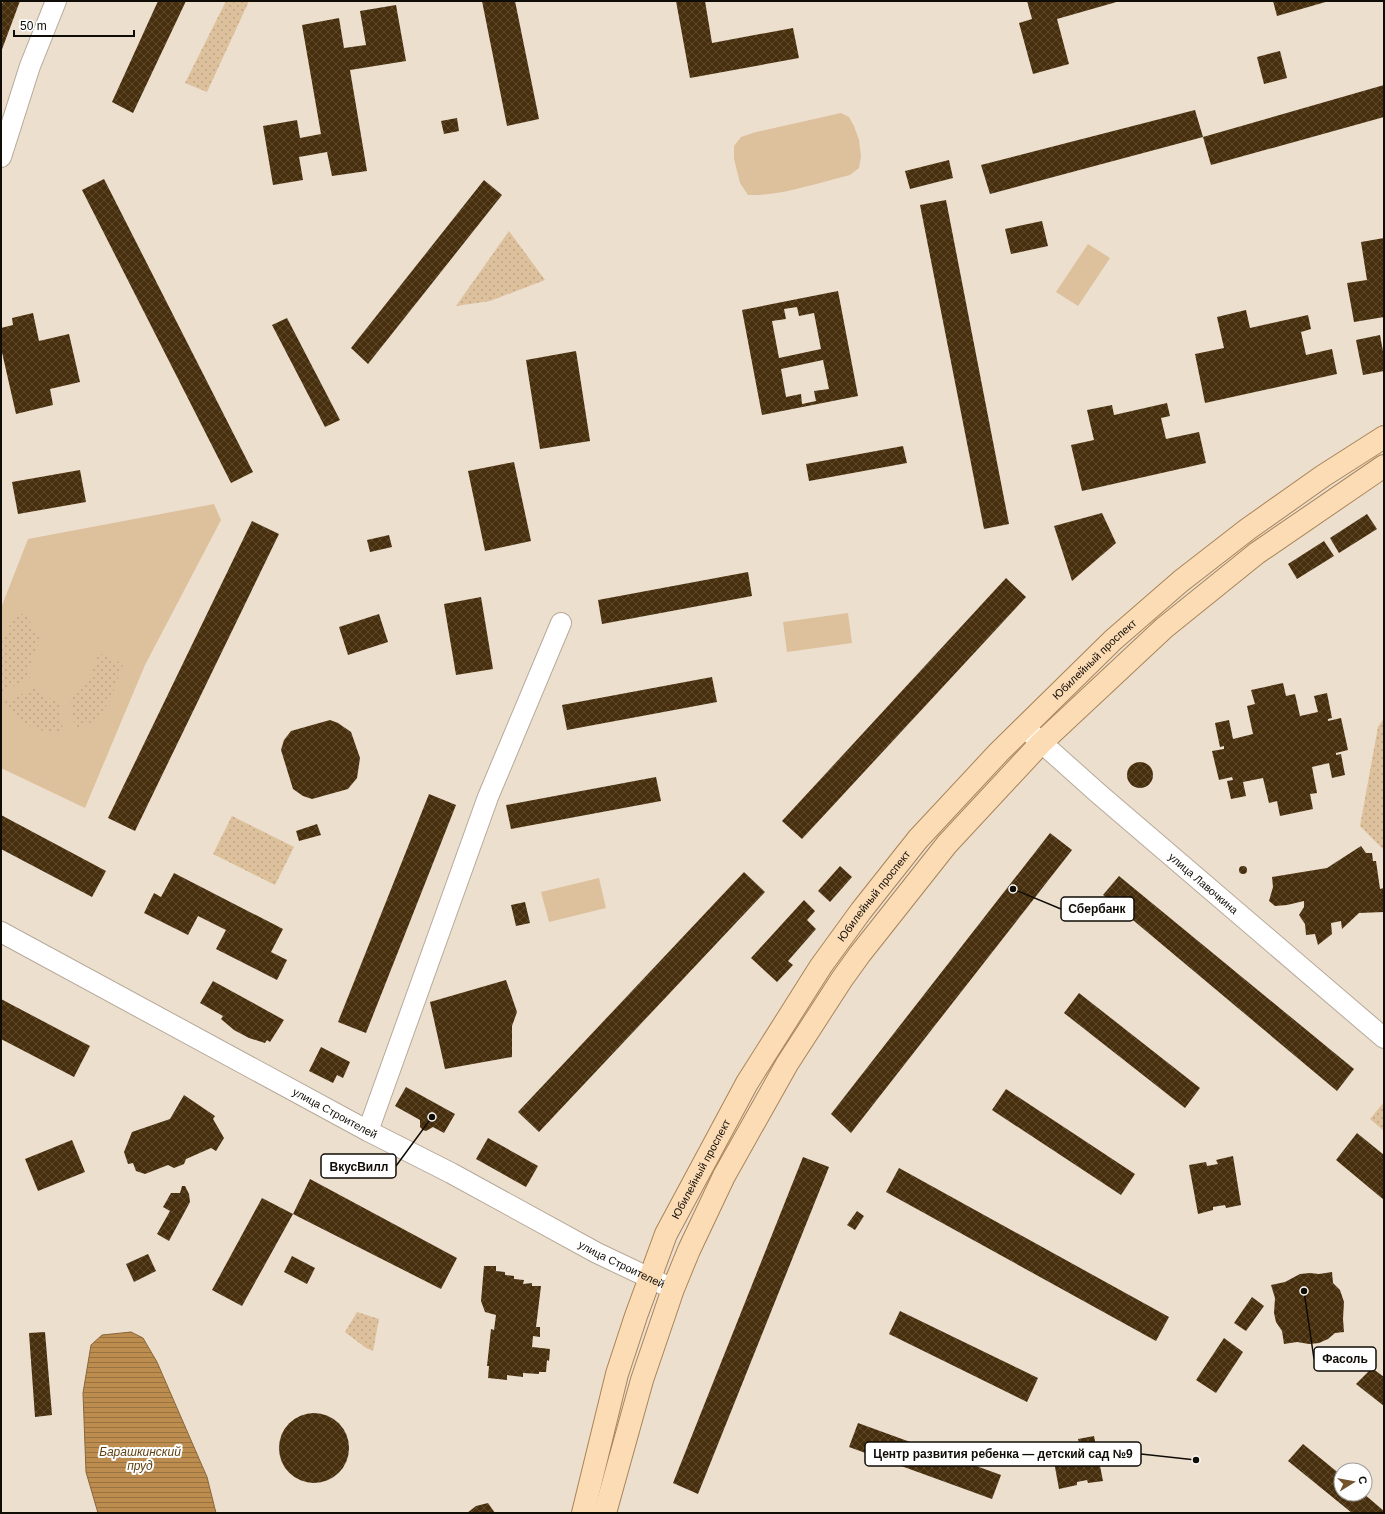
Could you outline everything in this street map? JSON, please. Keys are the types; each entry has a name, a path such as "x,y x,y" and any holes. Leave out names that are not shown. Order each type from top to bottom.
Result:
{"main road":[{"name":"Юбилейный проспект","path":"582,1513 617,1374 636,1316 669,1228 746,1083 821,966 861,911 918,839 1024,727 1113,640 1181,581 1273,511 1323,476 1384,437"},
{"path":"605,1513 642,1380 688,1250 724,1176 787,1064 842,979 880,928 947,844 1041,743 1164,628 1257,552 1384,466"}],"street":[{"path":"1,157 30,66 56,1"},
{"path":"368,1131 488,797 561,623"},
{"name":"улица Лавочкина","path":"1024,727 1099,794 1384,1038"},
{"name":"улица Строителей","path":"1,932 368,1131 451,1173 597,1253 673,1289"}],"shaded area":[{"path":"226,1 249,1 207,92 185,83"},
{"path":"841,113 849,117 859,140 861,156 859,168 850,175 787,191 761,195 748,195 740,183 734,159 734,146 741,137 756,132"},
{"path":"509,231 545,280 490,301 456,306"},
{"path":"1088,244 1110,258 1078,306 1056,292"},
{"path":"214,504 221,520 145,665 85,808 1,768 1,608 28,539"},
{"path":"17,613 26,615 40,640 28,669 30,678 1,692 1,641"},
{"path":"848,613 852,643 787,652 783,622"},
{"path":"99,653 123,664 110,701 94,721 76,730 70,699 89,679"},
{"path":"35,688 43,697 58,700 63,731 43,731 23,722 9,709 5,702"},
{"path":"1384,718 1384,850 1360,826 1378,727"},
{"path":"232,816 294,847 275,885 213,854"},
{"path":"599,878 606,908 549,922 541,892"},
{"path":"1384,1102 1384,1131 1370,1119"},
{"path":"357,1312 379,1319 373,1351 366,1348 345,1332"}],"water":[{"name":"Барашкинский пруд","path":"131,1332 143,1338 157,1362 207,1477 216,1513 98,1513 86,1472 83,1393 91,1345 102,1335"}],"building":[{"path":"3,1 20,1 1,52 1,7"},
{"path":"158,1 186,1 133,113 112,102"},
{"path":"482,1 515,1 539,119 507,126"},
{"path":"676,1 705,1 712,43 793,28 799,58 690,78"},
{"path":"1027,1 1120,1 1057,19 1069,64 1033,74 1019,23 1032,19"},
{"path":"1273,1 1329,1 1277,16"},
{"path":"396,5 406,61 350,70 367,171 332,176 327,152 299,157 303,180 273,185 263,126 297,120 300,138 321,134 302,25 339,18 344,48 366,45 360,11"},
{"path":"1280,51 1287,78 1264,84 1257,57"},
{"path":"1384,85 1384,117 1211,165 1203,137"},
{"path":"1195,110 1203,137 990,194 981,165"},
{"path":"457,118 459,131 444,134 441,121"},
{"path":"949,160 953,178 910,189 905,171"},
{"path":"104,179 253,472 231,483 82,190"},
{"path":"484,180 502,195 368,364 351,348"},
{"path":"946,200 1009,524 984,529 920,205"},
{"path":"1042,221 1048,246 1011,254 1005,229"},
{"path":"1384,238 1384,317 1354,322 1347,283 1367,280 1361,242"},
{"path":"838,291 858,396 762,415 742,310","holes":["797,307 799,316 814,313 821,349 779,358 772,321 786,319 784,309","823,360 829,389 814,391 816,401 802,404 801,394 786,397 781,369"]},
{"path":"1246,310 1250,328 1308,315 1311,329 1301,332 1306,355 1332,349 1337,374 1205,403 1195,354 1224,348 1217,317"},
{"path":"33,313 39,341 69,334 80,382 50,389 53,405 16,414 1,348 1,328 13,325 12,318"},
{"path":"287,318 340,420 325,427 272,325"},
{"path":"1380,335 1384,357 1384,371 1363,375 1356,340"},
{"path":"576,351 590,441 540,449 526,360"},
{"path":"1167,403 1170,416 1161,418 1166,439 1199,432 1206,463 1082,491 1071,445 1094,440 1087,410 1112,405 1114,415"},
{"path":"903,446 907,463 809,481 806,464"},
{"path":"514,462 531,541 485,551 468,471"},
{"path":"80,470 86,502 18,514 12,482"},
{"path":"1102,513 1116,543 1072,581 1054,526"},
{"path":"1367,514 1377,529 1339,553 1330,538"},
{"path":"252,521 279,534 135,831 108,818"},
{"path":"389,535 392,547 370,552 367,540"},
{"path":"1324,541 1334,556 1297,579 1288,564"},
{"path":"748,572 752,596 602,624 598,600"},
{"path":"1006,578 1026,597 802,839 782,821"},
{"path":"481,597 493,669 456,675 444,604"},
{"path":"379,614 388,642 348,655 339,627"},
{"path":"712,677 717,702 567,730 562,705"},
{"path":"1283,683 1286,696 1295,694 1300,716 1318,712 1314,696 1327,693 1332,718 1328,719 1328,721 1341,718 1348,750 1336,753 1336,755 1341,754 1345,775 1332,778 1329,763 1312,767 1317,793 1310,794 1313,809 1280,816 1277,801 1269,803 1263,778 1243,782 1246,796 1231,799 1227,781 1233,780 1232,777 1219,780 1212,751 1224,749 1224,746 1220,747 1215,723 1229,720 1233,739 1253,734 1247,706 1255,704 1251,690"},
{"path":"330,720 338,723 351,732 360,758 357,778 348,789 312,799 303,796 293,789 281,750 284,740 291,731"},
{"path":"1140,762 1149,766 1153,775 1149,784 1140,788 1131,784 1127,775 1131,766"},
{"path":"656,777 661,801 511,829 506,805"},
{"path":"429,794 456,805 366,1033 338,1022"},
{"path":"1,815 106,871 92,897 1,849"},
{"path":"317,824 321,835 299,841 296,831"},
{"path":"1050,833 1072,850 851,1133 831,1114"},
{"path":"1361,846 1366,853 1372,853 1373,861 1376,861 1380,889 1384,888 1384,912 1359,913 1342,929 1341,921 1331,923 1332,934 1318,945 1315,934 1306,935 1305,924 1299,915 1304,907 1304,901 1275,906 1269,901 1273,887 1272,877 1327,868"},
{"path":"840,866 852,877 830,902 818,891"},
{"path":"1241,866 1245,866 1247,870 1245,874 1241,874 1239,872 1239,868"},
{"path":"744,872 765,892 539,1132 518,1112"},
{"path":"174,873 283,929 271,952 287,960 277,980 216,949 226,930 198,916 188,935 144,913 154,893 161,897"},
{"path":"1119,876 1354,1069 1337,1091 1103,895"},
{"path":"804,900 815,911 807,920 816,929 788,961 793,965 777,982 751,958"},
{"path":"525,902 530,923 516,926 511,905"},
{"path":"506,980 517,1012 512,1026 512,1057 445,1069 430,1002"},
{"path":"213,981 284,1020 270,1042 267,1040 265,1043 249,1038 234,1030 221,1019 223,1016 200,1003"},
{"path":"1079,993 1200,1088 1185,1108 1064,1013"},
{"path":"1,999 90,1046 74,1077 1,1039"},
{"path":"321,1047 350,1062 343,1078 337,1075 333,1083 309,1071"},
{"path":"406,1087 455,1114 444,1133 433,1127 426,1131 423,1130 420,1127 420,1120 395,1106"},
{"path":"1006,1089 1135,1174 1121,1195 992,1110"},
{"path":"184,1095 215,1116 213,1119 224,1138 216,1151 211,1148 186,1159 184,1164 174,1168 168,1165 145,1174 136,1171 133,1163 128,1164 124,1152 132,1132 170,1119"},
{"path":"1357,1133 1384,1155 1384,1200 1336,1160"},
{"path":"488,1138 538,1166 526,1187 476,1159"},
{"path":"72,1140 85,1172 38,1191 25,1159"},
{"path":"1233,1156 1241,1205 1226,1208 1225,1205 1213,1207 1213,1210 1198,1214 1189,1165 1206,1162 1207,1166 1218,1164 1216,1160"},
{"path":"803,1157 829,1167 698,1494 673,1483"},
{"path":"899,1168 1169,1317 1156,1341 886,1192"},
{"path":"310,1179 457,1258 441,1289 293,1214"},
{"path":"182,1186 185,1186 189,1194 190,1202 169,1241 157,1234 170,1211 163,1207 171,1193 180,1193"},
{"path":"262,1198 293,1214 242,1306 212,1290"},
{"path":"857,1211 864,1216 855,1230 847,1225"},
{"path":"148,1254 156,1271 134,1282 126,1264"},
{"path":"292,1256 315,1268 307,1284 284,1272"},
{"path":"484,1266 496,1266 496,1271 505,1272 505,1275 514,1276 514,1279 524,1280 523,1284 532,1283 532,1286 541,1286 536,1327 540,1327 540,1337 533,1336 532,1347 550,1349 546,1372 539,1372 539,1374 523,1373 523,1377 507,1375 507,1380 488,1378 489,1366 487,1366 491,1329 494,1330 496,1315 485,1312 481,1301"},
{"path":"1332,1272 1333,1283 1340,1290 1344,1302 1344,1332 1335,1333 1328,1339 1319,1343 1309,1344 1297,1342 1284,1344 1282,1331 1276,1322 1274,1313 1275,1298 1271,1285 1285,1282 1300,1274"},
{"path":"1252,1297 1264,1306 1246,1331 1234,1323"},
{"path":"900,1311 1038,1378 1027,1402 889,1334"},
{"path":"45,1332 52,1415 35,1417 29,1333"},
{"path":"1224,1338 1243,1352 1216,1393 1196,1380"},
{"path":"1372,1368 1384,1377 1384,1406 1356,1384"},
{"path":"314,1413 327,1416 339,1423 346,1435 349,1448 346,1461 339,1473 327,1480 314,1483 301,1480 289,1473 282,1461 279,1448 282,1435 289,1423 301,1416"},
{"path":"858,1423 1001,1475 992,1499 849,1447"},
{"path":"1094,1436 1103,1481 1088,1483 1087,1480 1077,1482 1077,1485 1059,1489 1051,1445 1065,1442 1065,1445 1079,1443 1078,1439"},
{"path":"1303,1444 1333,1468 1333,1498 1288,1461"},
{"path":"1338,1502 1373,1502 1384,1511 1384,1513 1352,1513"},
{"path":"488,1503 495,1513 467,1513 476,1506"}],"place":[{"name":"Сбербанк","path":"1013,889"},
{"name":"ВкусВилл","path":"432,1117"},
{"name":"Фасоль","path":"1304,1291"},
{"name":"Центр развития ребенка — детский сад №9","path":"1196,1460"}]}
